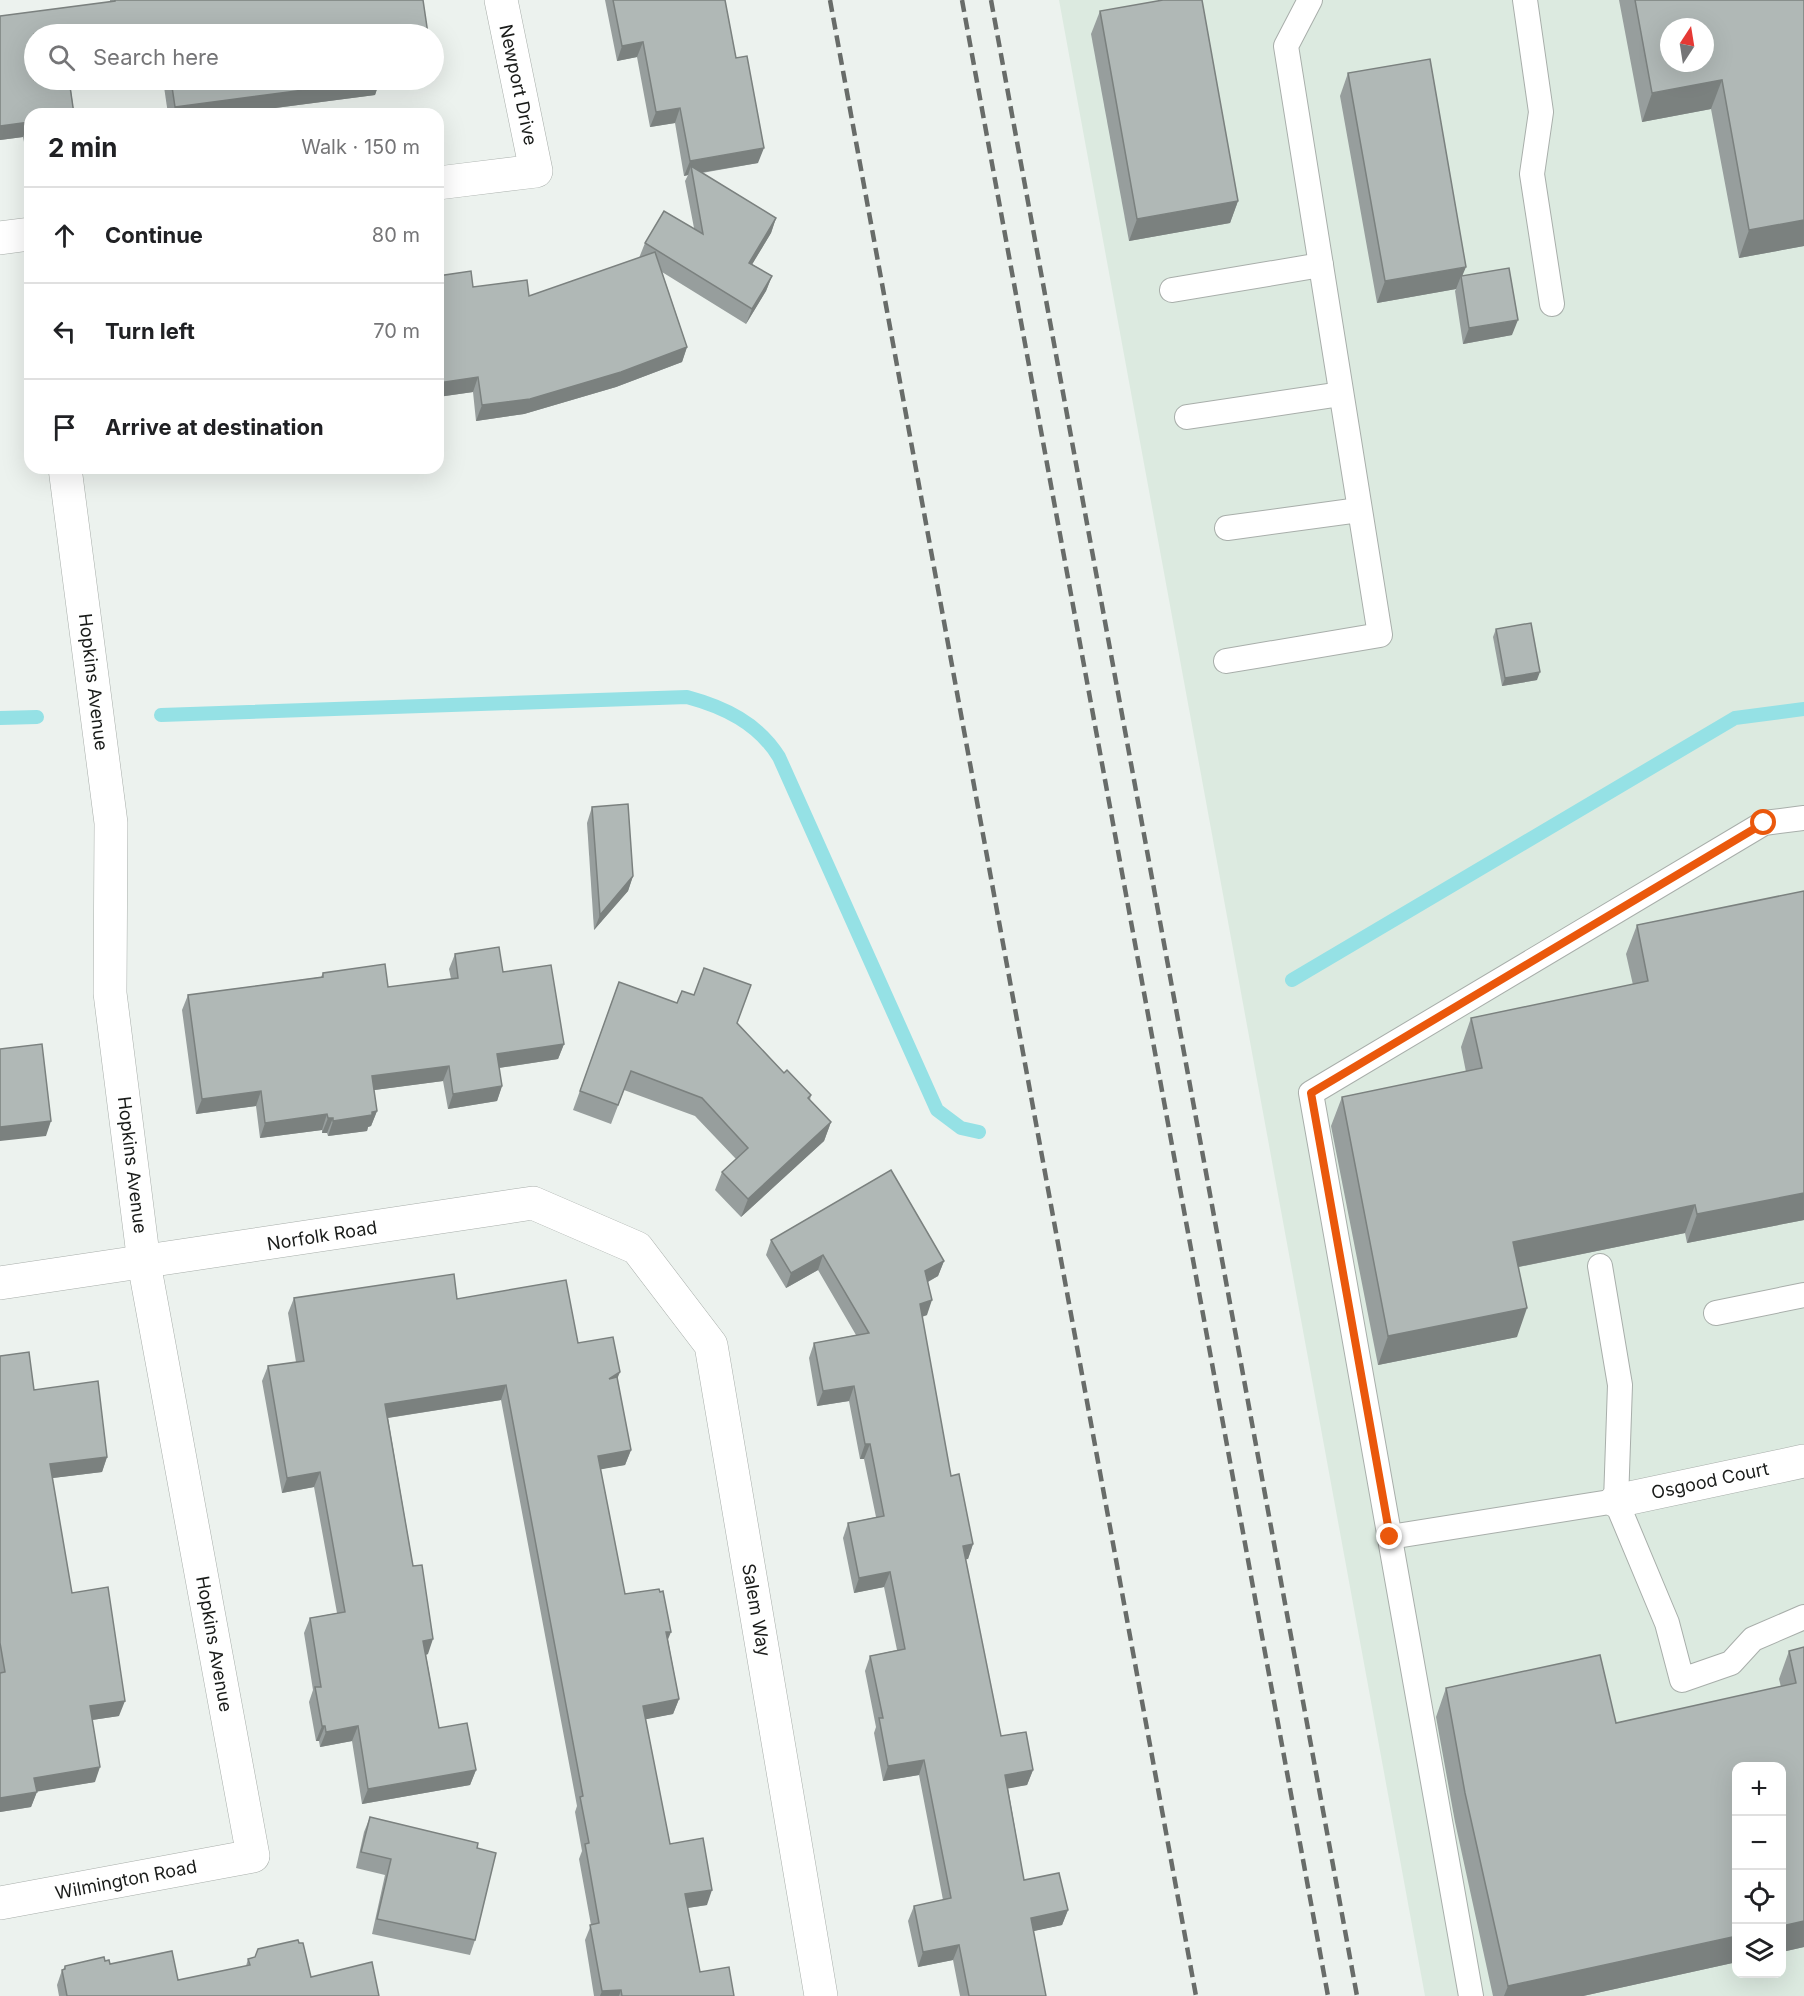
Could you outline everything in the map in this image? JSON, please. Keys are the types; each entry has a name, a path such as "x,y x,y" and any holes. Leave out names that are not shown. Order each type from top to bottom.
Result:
{"street":[{"name":"Newport Drive","path":"444,182 536,171 501,0"},
{"path":"0,238 24,235"},
{"name":"Hopkins Avenue","path":"66,474 111,823 110,993 144,1263 253,1856"},
{"name":"Norfolk Road","path":"0,1283 533,1203 637,1248"},
{"name":"Salem Way","path":"637,1248 711,1345 821,1996"},
{"name":"Osgood Court","path":"1616,1501 1804,1461"},
{"name":"Wilmington Road","path":"0,1904 253,1856"}],"lane":[{"path":"1226,661 1380,635 1286,46 1310,0"},
{"path":"1525,0 1541,112 1532,174 1552,304"},
{"path":"1172,290 1321,265"},
{"path":"1187,417 1341,394"},
{"path":"1227,528 1359,510"},
{"path":"1471,1996 1311,1093 1764,823 1803,824"},
{"path":"1600,1266 1620,1385 1616,1501 1667,1623 1682,1680 1731,1663 1753,1639 1804,1617"},
{"path":"1716,1313 1804,1295"},
{"path":"1390,1537 1616,1501"}],"shaded area":[{"path":"1059,0 1804,0 1804,1996 1425,1996"}],"building":[{"path":"423,0 427,24 24,24 24,90 70,90 73,108 24,108 24,123 0,126 0,16 115,1"},
{"path":"613,0 725,0 736,58 747,56 764,148 690,161 680,108 656,112 643,42 622,46"},
{"path":"1163,0 1202,0 1238,201 1137,219 1100,11"},
{"path":"1635,0 1804,0 1804,220 1749,230 1722,80 1652,93"},
{"path":"1430,59 1466,267 1385,281 1348,73"},
{"path":"172,90 304,90 175,107"},
{"path":"691,166 776,218 749,263 772,276 752,309 645,243 664,211 703,234"},
{"path":"655,252 687,347 621,372 530,399 482,405 478,377 444,382 444,275 471,271 473,287 527,280 529,296"},
{"path":"1509,268 1518,320 1469,328 1461,276"},
{"path":"1531,623 1540,672 1505,678 1496,629"},
{"path":"628,804 633,876 600,915 592,807"},
{"path":"1804,891 1804,1193 1697,1214 1695,1205 1513,1242 1527,1308 1388,1336 1342,1097 1482,1068 1471,1018 1648,981 1637,925"},
{"path":"499,947 503,972 551,965 564,1044 497,1054 502,1086 453,1094 449,1066 372,1076 377,1111 372,1112 372,1115 333,1121 333,1118 328,1118 327,1114 265,1123 261,1091 202,1099 188,995 323,977 323,973 385,964 388,987 458,978 455,954"},
{"path":"704,968 751,985 737,1023 784,1073 787,1070 811,1095 808,1098 831,1122 748,1199 722,1172 748,1148 702,1098 631,1071 618,1105 580,1091 619,982 677,1003 682,991 694,995"},
{"path":"42,1044 51,1121 0,1127 0,1049"},
{"path":"891,1170 944,1261 925,1271 932,1300 920,1304 951,1476 959,1474 973,1544 963,1546 1001,1736 1026,1732 1033,1770 1005,1775 1024,1880 1059,1873 1068,1910 1031,1918 1046,1996 969,1996 959,1945 923,1952 914,1906 951,1898 924,1760 888,1766 879,1718 883,1718 870,1656 905,1649 890,1572 859,1578 848,1523 884,1516 870,1444 865,1444 854,1386 823,1391 814,1343 869,1333 823,1255 791,1273 771,1240"},
{"path":"454,1274 457,1299 566,1280 578,1343 613,1337 620,1372 609,1379 617,1377 631,1450 598,1456 625,1594 659,1589 660,1592 663,1591 671,1632 666,1632 679,1699 643,1706 670,1844 703,1838 712,1890 685,1894 700,1972 729,1967 734,1996 622,1996 621,1990 602,1991 590,1925 599,1923 585,1844 589,1843 580,1797 583,1796 506,1385 385,1404 413,1566 422,1565 433,1639 423,1641 439,1728 467,1723 476,1770 368,1789 358,1726 326,1732 325,1726 322,1726 315,1687 321,1687 310,1618 345,1612 320,1472 287,1478 268,1366 304,1361 294,1298"},
{"path":"29,1352 34,1390 98,1381 107,1457 50,1464 72,1593 108,1587 125,1701 90,1706 100,1767 34,1778 37,1792 0,1798 0,1673 5,1672 0,1643 0,1356"},
{"path":"1804,1647 1804,1921 1786,1925 1786,1762 1732,1762 1732,1937 1508,1986 1465,1793 1446,1688 1600,1655 1616,1723 1796,1683 1789,1651"},
{"path":"370,1817 478,1843 477,1848 496,1853 475,1940 377,1919 391,1859 361,1852"},
{"path":"298,1940 299,1943 303,1943 311,1977 372,1962 379,1996 67,1996 62,1970 65,1966 104,1957 105,1961 109,1960 110,1964 172,1951 178,1980 250,1965 248,1959 255,1957 258,1949"}],"waterway":[{"path":"161,715 687,697 727,711 761,735 779,757 937,1110 961,1128 979,1132"},
{"path":"1292,980 1735,718 1804,709"},
{"path":"0,718 37,717"}],"railway":[{"path":"830,0 1196,1996"},
{"path":"962,0 1328,1996"},
{"path":"991,0 1357,1996"}],"route":[{"path":"1390,1537 1311,1093 1764,823"}]}
